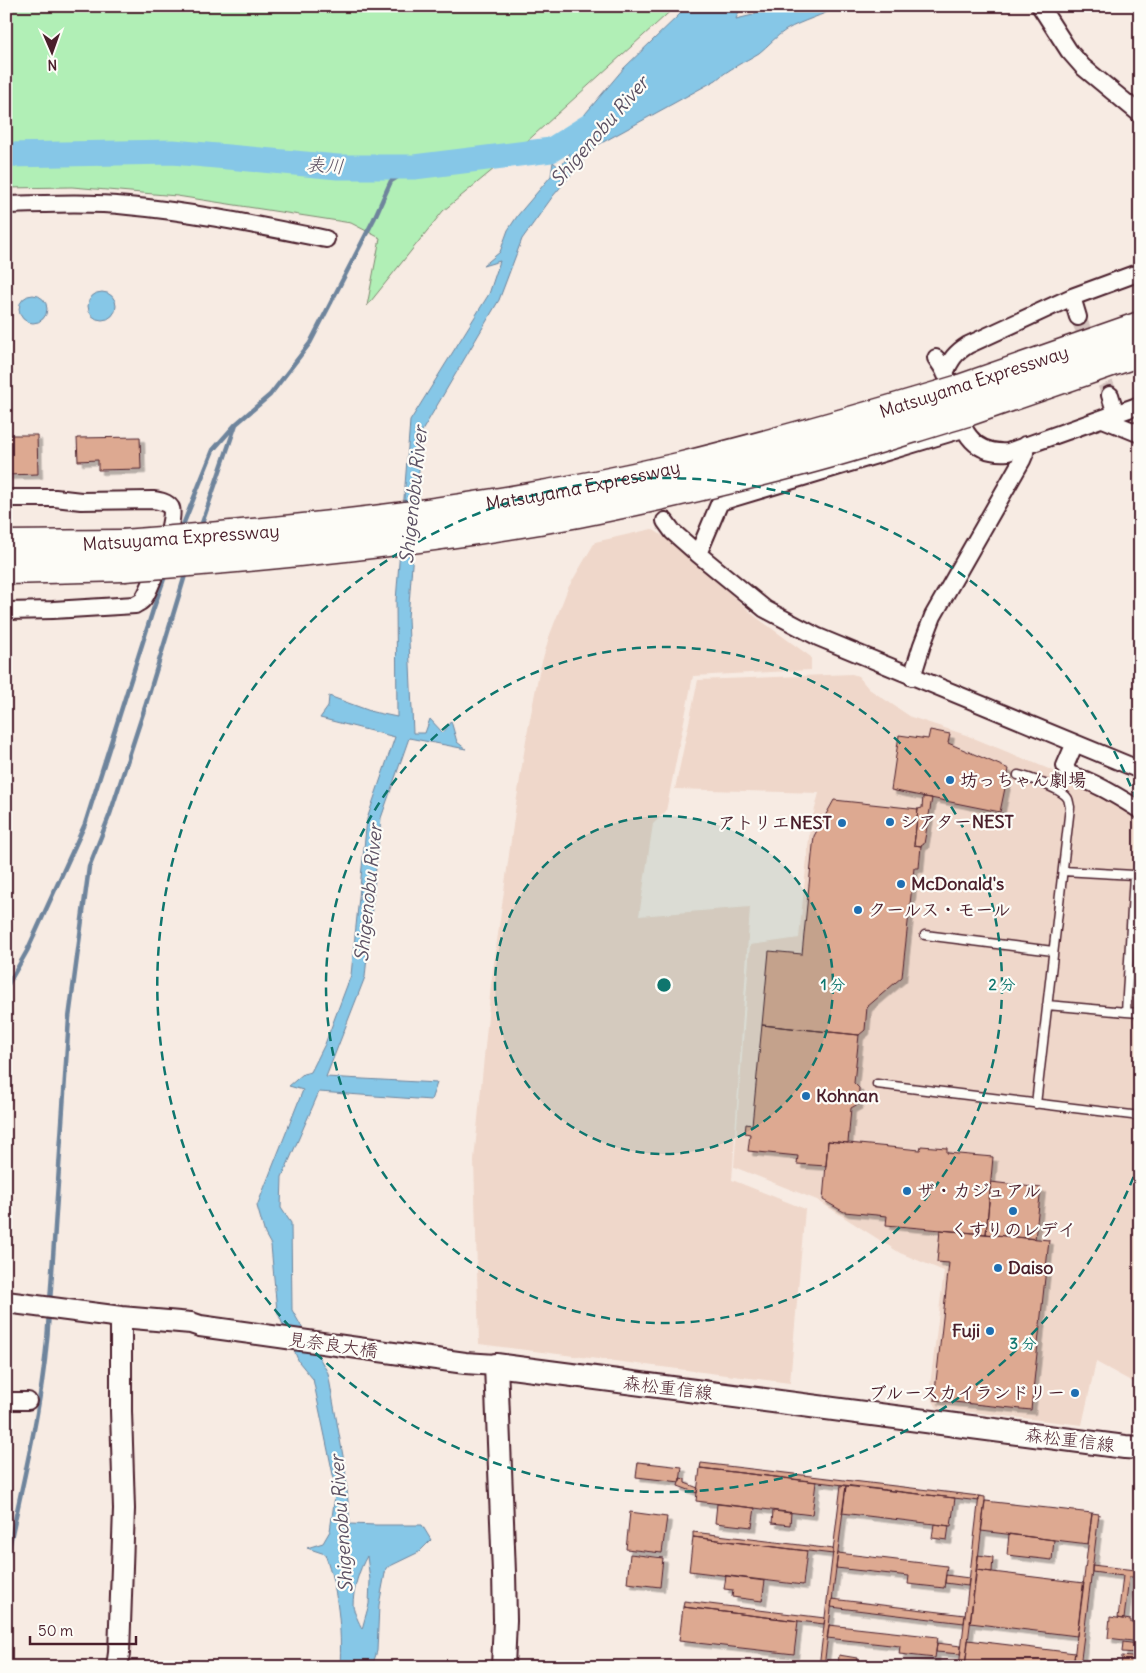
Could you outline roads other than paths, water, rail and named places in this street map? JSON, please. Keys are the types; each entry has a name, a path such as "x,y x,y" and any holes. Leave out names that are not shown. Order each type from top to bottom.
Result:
{"highway":[{"name":"Matsuyama Expressway","path":"959,401 1140,326"},
{"name":"Matsuyama Expressway","path":"6,570 123,556 231,536 317,528 452,510 575,488 678,467 793,438 959,401 1140,352"},
{"name":"Matsuyama Expressway","path":"6,546 123,556"}],"main road":[{"name":"森松重信線","path":"496,1365 1140,1448"},
{"path":"496,1365 504,1583 503,1667"}],"street":[{"path":"1040,6 1069,51 1083,67 1140,114"},
{"path":"6,205 127,206 219,218 326,239"},
{"path":"1140,272 1072,297 968,345 956,353 950,362 959,401 974,444 996,453 1008,452 1140,404"},
{"path":"1072,297 1078,317"},
{"path":"936,358 959,401"},
{"path":"1110,395 1110,416"},
{"path":"698,554 720,502 959,401"},
{"path":"1110,416 1140,434"},
{"path":"912,677 933,616 1022,460 1025,453 1025,445"},
{"path":"6,498 55,498 81,501 153,500 163,502 171,508 173,515 171,526 143,600 135,605 6,611"},
{"path":"665,521 673,532 765,609 818,637 1140,770"},
{"path":"1075,743 1064,766 1069,774 1086,779 1104,788 1140,810"},
{"name":"見奈良大橋","path":"6,1302 191,1323 200,1326 465,1363 496,1365"},
{"path":"117,1667 124,1509 121,1316"},
{"path":"6,1401 28,1401"}],"lane":[{"path":"1018,775 1031,778 1064,794 1068,799 1070,807 1036,1104"},
{"path":"1062,871 1134,875 1126,1012"},
{"path":"926,935 1053,951"},
{"path":"1047,1005 1140,1012"},
{"path":"877,1084 1140,1116"}],"water":[{"name":"Shigenobu River","path":"684,6 741,6 736,19 753,15 764,6 840,6 786,30 759,53 716,80 596,146 553,196 522,239 499,300 422,431 408,618 413,733 425,733 430,719 443,733 451,721 457,742 466,749 409,738 381,818 365,977 326,1077 437,1083 431,1100 319,1092 282,1177 281,1208 291,1223 292,1310 328,1373 345,1467 350,1524 422,1525 431,1540 419,1552 386,1568 379,1605 377,1651 372,1667 340,1667 338,1610 333,1582 325,1554 307,1548 323,1543 330,1531 336,1489 313,1379 299,1362 277,1311 271,1245 265,1234 257,1206 303,1090 289,1086 303,1074 311,1072 325,1044 351,975 367,819 395,737 320,718 328,707 329,696 373,712 397,717 396,601 410,421 489,294 500,261 483,266 500,252 508,230 518,215 551,176 553,162 560,168 572,150 580,120 624,68 680,14","holes":["367,1556 370,1580 369,1604 362,1629 355,1615 353,1600 361,1567"]},
{"path":"102,292 112,296 116,306 112,316 102,320 92,316 88,306 92,296"},
{"path":"33,295 43,299 47,309 43,319 33,323 23,319 19,309 23,299"}],"waterway":[{"name":"表川","path":"6,155 173,152 338,167 414,167 551,150 605,116"},
{"path":"200,529 236,424 270,395 310,343 374,219 391,181 414,167"},
{"path":"181,530 213,450 235,425"},
{"path":"50,1302 69,1018 89,867 110,814 186,572"},
{"path":"6,988 27,951 85,824 166,573"},
{"path":"6,1562 38,1407 47,1344 49,1312"}],"tunnel":[{"path":"1078,317 1110,395"}],"place":[{"name":"坊っちゃん劇場","path":"950,780"},
{"name":"シアターNEST","path":"890,822"},
{"name":"アトリエNEST","path":"842,823"},
{"name":"McDonald's","path":"901,884"},
{"name":"クールス・モール","path":"858,910"},
{"name":"Kohnan","path":"806,1096"},
{"name":"ザ・カジュアル","path":"907,1191"},
{"name":"くすりのレデイ","path":"1013,1211"},
{"name":"Daiso","path":"998,1268"},
{"name":"Fuji","path":"990,1331"},
{"name":"ブルースカイランドリー","path":"1075,1393"}]}
